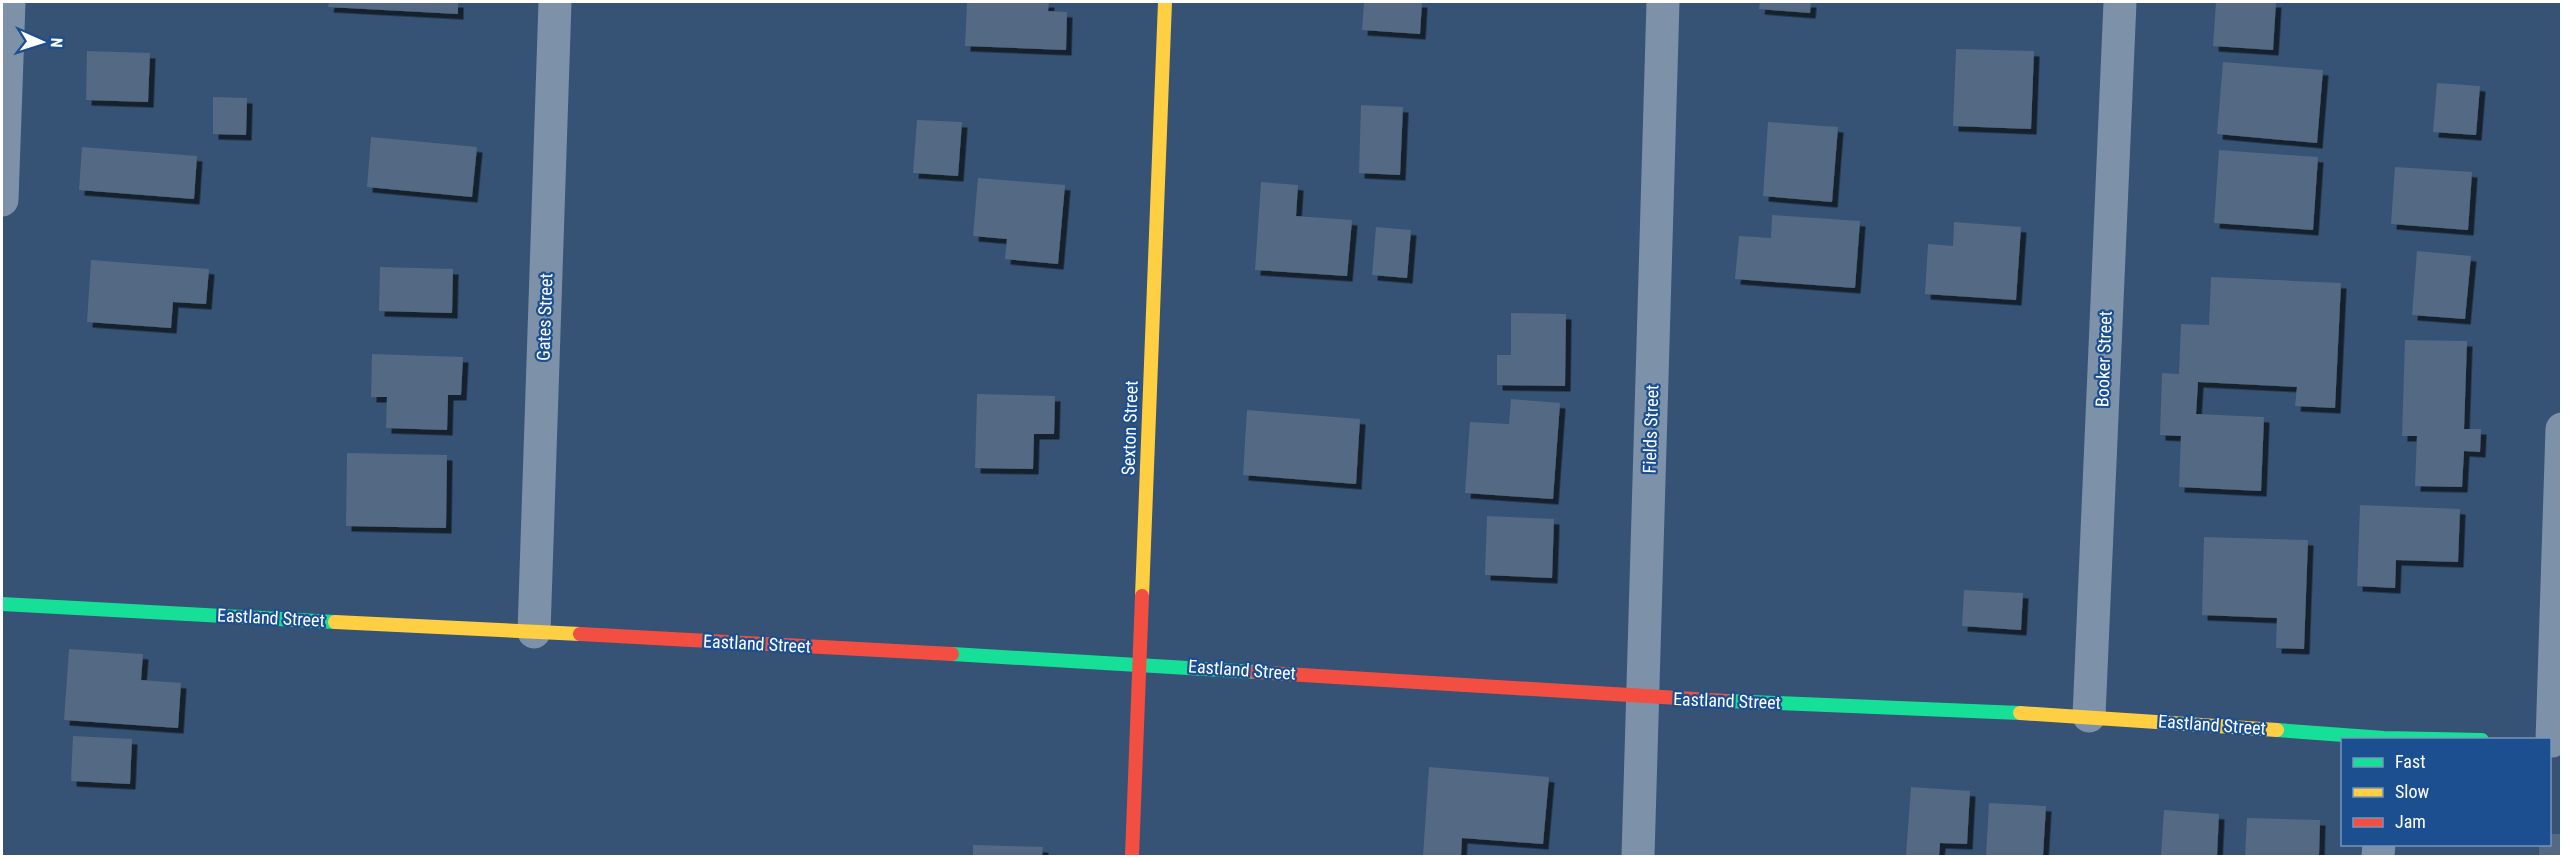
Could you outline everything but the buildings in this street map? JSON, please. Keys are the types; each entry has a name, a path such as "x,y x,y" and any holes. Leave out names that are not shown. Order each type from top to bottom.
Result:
{"street":[{"path":"2,200 9,2"},
{"name":"Gates Street","path":"534,632 555,2"},
{"name":"Sexton Street","path":"1132,856 1165,2"},
{"name":"Fields Street","path":"1638,856 1663,2"},
{"name":"Booker Street","path":"2089,716 2120,2"},
{"path":"2554,741 2562,429"},
{"name":"Eastland Street","path":"2,604 1139,663 1643,698 2089,716 2371,738"}],"traffic: fast":[{"path":"2,604 335,622"},
{"path":"952,654 1255,672"},
{"path":"1727,701 2020,713"},
{"path":"2277,730 2384,738"}],"traffic: slow":[{"path":"1142,596 1165,2"},
{"path":"335,622 580,634"},
{"path":"2020,713 2277,730"}],"traffic: jam":[{"path":"1132,856 1142,596"},
{"path":"580,634 952,654"},
{"path":"1255,672 1727,701"}]}
